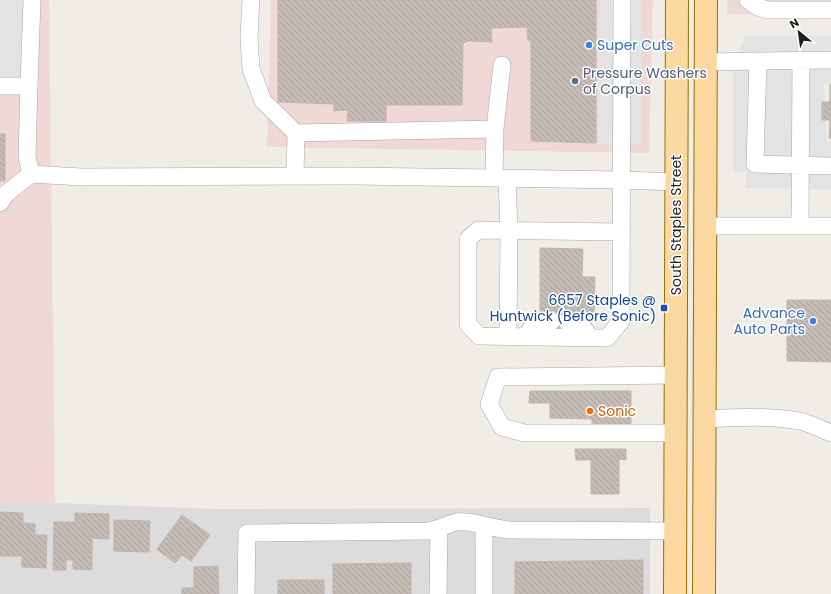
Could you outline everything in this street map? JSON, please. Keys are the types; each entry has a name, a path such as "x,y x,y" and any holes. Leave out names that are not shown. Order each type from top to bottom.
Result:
{"main road":[{"name":"South Staples Street","path":"675,594 677,0"},
{"name":"South Staples Street","path":"704,594 706,0"},
{"path":"676,182 686,185 689,192 692,210 705,226"},
{"path":"675,560 689,594"}],"street":[{"path":"31,174 27,157 32,0"},
{"path":"251,0 249,38 251,69 263,101 296,133 495,129"},
{"path":"620,232 478,230 468,239 468,324 479,336 607,338 621,321 620,232 622,0"},
{"path":"748,0 758,7 768,10 831,10"},
{"path":"800,226 801,60"},
{"path":"706,62 831,60"},
{"path":"758,61 755,164 831,166"},
{"path":"502,65 495,129 509,231 516,336"},
{"path":"0,86 29,86"},
{"path":"295,176 296,133"},
{"path":"0,203 7,193 31,174 81,177 295,176 501,178 676,182"},
{"path":"705,226 831,226"},
{"path":"516,336 538,321 559,321 578,322 590,337"},
{"path":"676,375 498,377 489,404 502,427 524,433 676,433"},
{"path":"705,419 766,418 800,421 831,432"},
{"path":"246,594 247,533 420,532 439,529 458,522 470,522 510,530 676,531"},
{"path":"484,526 484,594"},
{"path":"438,594 439,529"}],"shaded area":[{"path":"0,0 49,0 55,503 0,503"},
{"path":"0,0 25,0 24,81 0,81"},
{"path":"271,0 653,0 649,153 267,147"},
{"path":"599,0 642,0 642,145 598,145"},
{"path":"727,0 831,0 831,15 727,14"},
{"path":"745,36 831,36 831,83 824,84 827,141 831,142 831,189 746,188 746,172 733,172 733,67"},
{"path":"0,503 55,503 217,509 650,508 650,594 0,594"}],"building":[{"path":"278,0 596,0 596,143 531,141 531,42 528,40 527,27 491,28 492,42 468,41 463,43 462,105 386,105 386,121 347,121 348,110 334,111 334,104 278,102"},
{"path":"830,84 831,138 829,138 830,120 822,120 822,102 830,102"},
{"path":"0,134 5,134 5,181 0,181"},
{"path":"540,248 583,249 582,277 595,277 594,313 567,312 567,335 551,334 552,313 540,312"},
{"path":"787,300 831,300 831,362 787,361"},
{"name":"Sonic","path":"530,391 631,391 631,427 592,426 592,419 550,418 550,403 529,403"},
{"path":"575,449 626,449 626,460 619,459 619,494 591,494 591,460 576,460"},
{"path":"0,512 23,513 23,523 35,524 35,535 47,535 46,568 22,567 22,556 0,556"},
{"path":"75,513 109,514 109,539 92,538 92,570 73,569 73,560 66,560 66,570 53,570 54,522 75,522"},
{"path":"182,515 210,535 191,561 182,555 175,563 157,549"},
{"path":"114,520 150,521 149,552 114,551"},
{"path":"643,560 643,594 515,594 515,562"},
{"path":"411,563 411,594 333,594 333,564"},
{"path":"218,566 219,594 182,594 182,588 194,588 194,567"},
{"path":"278,580 324,580 324,594 278,594"}],"place":[{"name":"Super Cuts","path":"589,45"},
{"name":"Pressure Washers of Corpus","path":"575,81"},
{"name":"6657 Staples @ Huntwick (Before Sonic)","path":"664,308"},
{"name":"Advance Auto Parts","path":"813,321"},
{"name":"Sonic","path":"590,411"}]}
